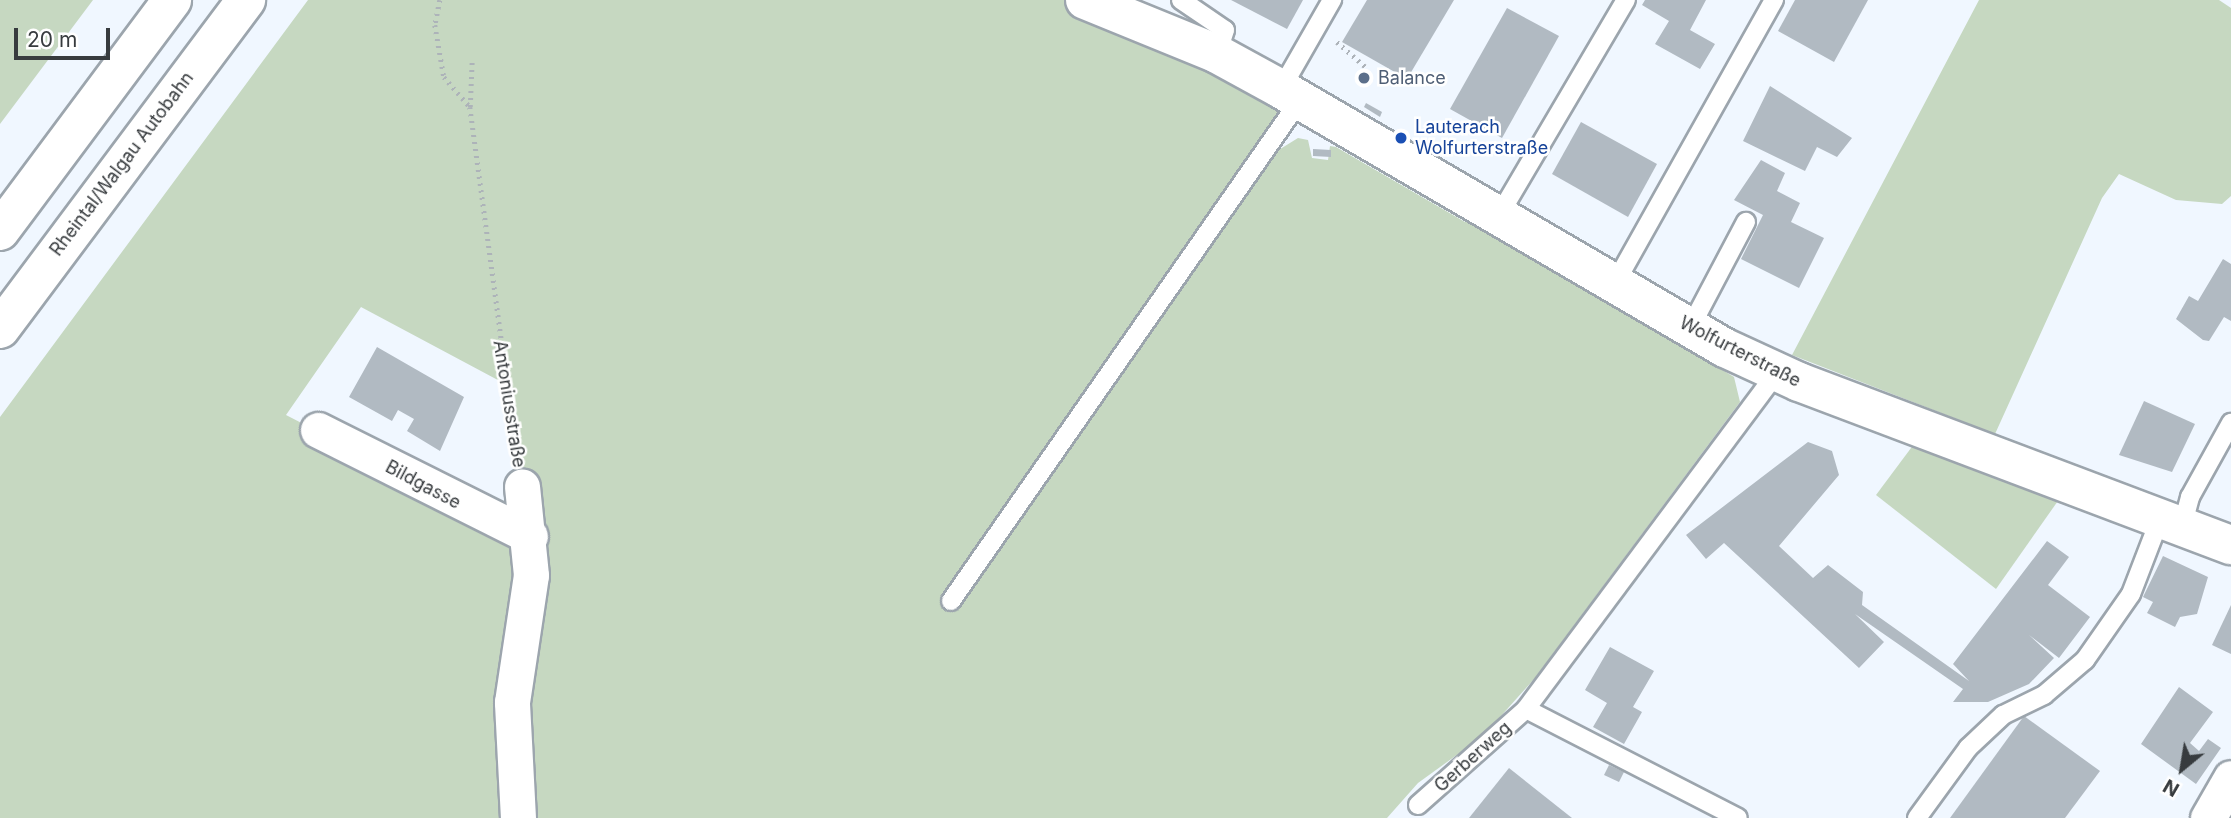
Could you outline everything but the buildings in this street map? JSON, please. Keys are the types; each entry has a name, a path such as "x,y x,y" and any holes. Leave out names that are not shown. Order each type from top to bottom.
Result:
{"main road":[{"path":"0,231 173,0"},
{"name":"Rheintal/Walgau Autobahn","path":"0,329 246,0"},
{"name":"Wolfurterstraße","path":"1085,0 1217,54 1614,285 1690,328 1777,372 2231,545"}],"street":[{"name":"Bildgasse","path":"318,430 530,536"},
{"name":"Antoniusstraße","path":"518,818 512,702 531,575 530,536 522,486"},
{"path":"2208,818 2231,778"}],"lane":[{"path":"1181,0 1225,30 1217,54"},
{"path":"951,601 1291,95 1321,19 1332,0"},
{"path":"1498,217 1626,0"},
{"path":"1614,285 1774,0"},
{"path":"1690,328 1746,222"},
{"name":"Gerberweg","path":"1418,805 1526,709 1777,372"},
{"path":"1917,818 1968,748 2003,715 2044,695 2085,660 2131,594 2231,423"},
{"path":"1526,709 1738,818"}],"path":[{"path":"440,0 435,25 444,77 470,107"},
{"path":"1321,19 1339,30 1336,40 1344,54 1367,68"},
{"name":"Antoniusstraße","path":"472,60 470,107 522,486"}],"green space":[{"path":"0,0 93,0 0,124"},
{"path":"308,0 1070,0 1291,102 984,536 945,599 956,607 1277,151 1298,138 1308,140 1312,158 1328,160 1330,146 1336,147 1465,222 1469,215 1734,377 1740,402 1535,678 1483,736 1418,783 1387,818 525,818 531,528 513,388 361,307 286,415 527,539 511,818 0,818 0,417"},
{"path":"1979,0 2219,0 2231,8 2231,196 2222,204 2176,200 2119,174 2102,198 1995,434 1792,355"},
{"path":"1914,444 2060,498 1996,589 1876,495"}],"place":[{"name":"Balance","path":"1364,78"},
{"name":"Lauterach Wolfurterstraße","path":"1401,138"}]}
